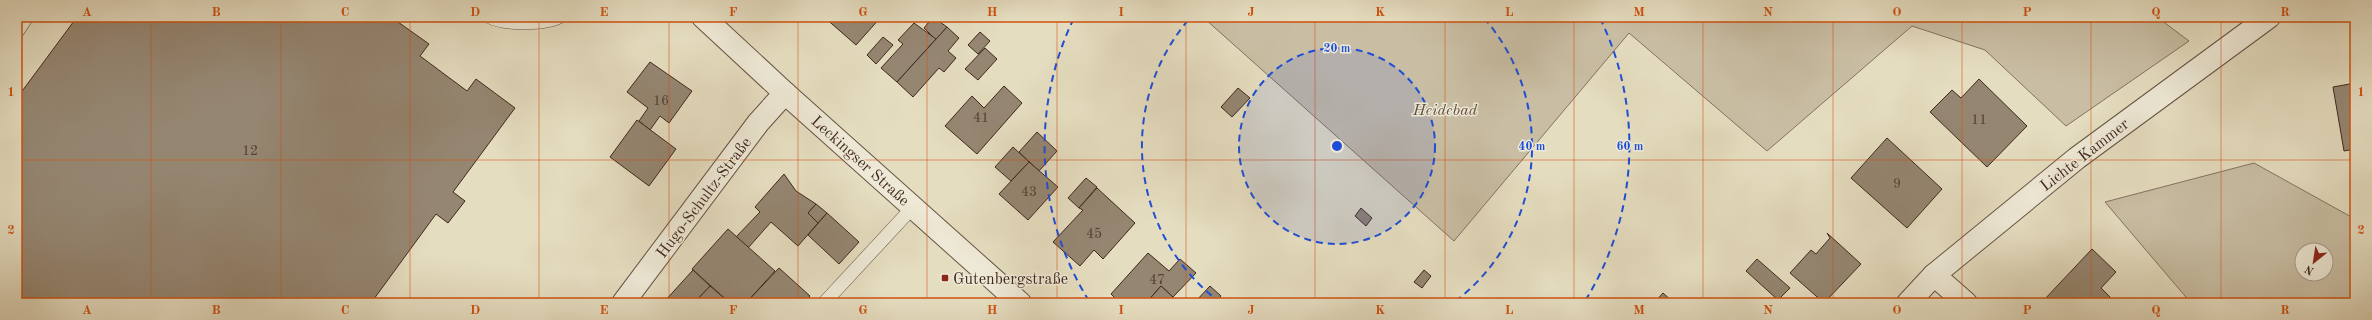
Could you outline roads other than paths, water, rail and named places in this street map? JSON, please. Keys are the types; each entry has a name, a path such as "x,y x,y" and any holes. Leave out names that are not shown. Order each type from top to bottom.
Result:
{"street":[{"name":"Leckingser Straße","path":"703,17 785,93 1020,303"},
{"name":"Lichte Kammer","path":"1908,303 1934,275 2076,158 2269,17"},
{"name":"Hugo-Schultz-Straße","path":"623,303 758,124 785,93"},
{"path":"1934,275 1966,303"}],"lane":[{"path":"17,32 27,17"},
{"path":"490,17 519,22 553,20 559,17"},
{"path":"824,303 914,207"}],"place":[{"name":"Gutenbergstraße","path":"945,278"}],"park label":[{"name":"Heidebad","path":"1445,109"}]}
